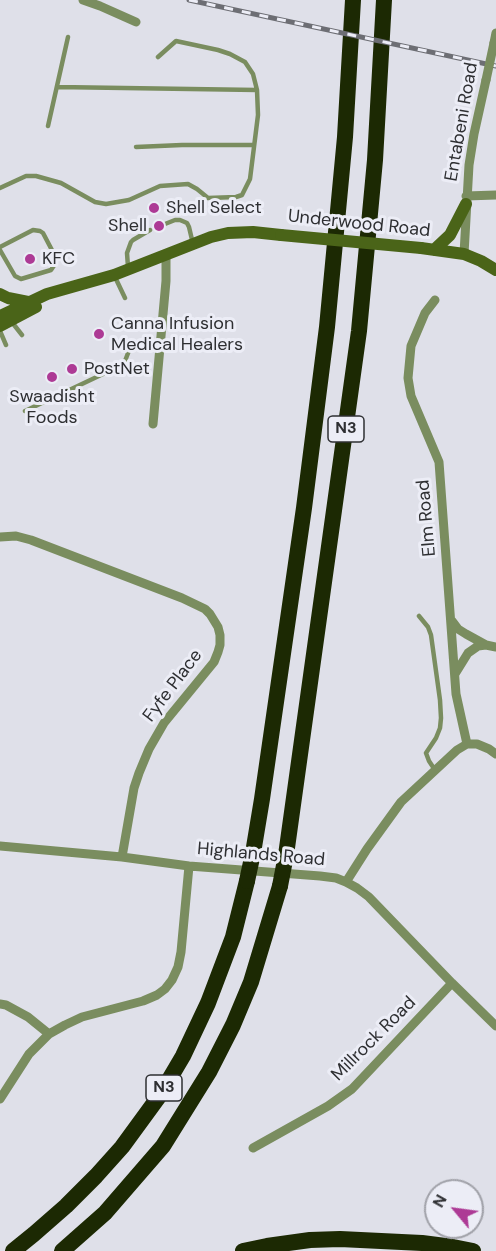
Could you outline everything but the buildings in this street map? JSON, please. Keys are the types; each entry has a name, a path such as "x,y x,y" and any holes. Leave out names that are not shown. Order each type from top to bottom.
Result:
{"highway":[{"name":"N3","path":"13,1251 96,1176 122,1147 160,1095 183,1056 208,1003 233,937 247,881 262,799 304,508 327,327 345,137 353,0"},
{"name":"N3","path":"62,1251 105,1213 163,1146 209,1072 233,1025 251,982 280,886 359,331 375,160 384,0"},
{"path":"243,1251 299,1242 340,1239 422,1242 473,1251"}],"main road":[{"path":"435,250 450,235 466,200"},
{"name":"Underwood Road","path":"3,316 47,294 114,275 228,233 253,232 421,248 464,255 496,270"},
{"name":"Underwood Road","path":"3,316 79,286"},
{"path":"0,294 28,302"}],"street":[{"path":"83,0 136,22"},
{"name":"Entabeni Road","path":"464,255 469,165 496,33"},
{"path":"466,200 496,195"},
{"path":"153,424 166,281 166,255"},
{"name":"Elm Road","path":"435,300 425,313 411,346 408,378 411,396 439,462 456,694 467,744"},
{"name":"Fyfe Place","path":"0,537 16,536 31,540 182,598 205,609 218,627 219,645 214,662 164,723 146,757 134,788 122,857"},
{"path":"451,620 458,629 491,646"},
{"path":"455,674 468,653 478,646 491,646"},
{"path":"346,882 401,802 457,750 467,744 477,744 489,748 496,754"},
{"name":"Highlands Road","path":"0,846 122,857 189,866 336,878 369,897 496,1026"},
{"path":"0,1099 29,1054 49,1034 82,1017 143,1002 165,989 172,980 181,952 189,866"},
{"name":"Millrock Road","path":"253,1148 328,1106 352,1089 452,983"},
{"path":"0,1004 28,1017 49,1034"}],"lane":[{"path":"48,126 68,37"},
{"path":"0,188 26,176 36,176 61,183 101,204 129,200 160,186 184,184 193,186 208,198 242,195 250,179 258,115 258,90 254,74 245,62 231,54 176,41 158,57"},
{"path":"57,87 258,90"},
{"path":"136,147 182,144 254,145"},
{"path":"165,224 175,220 187,223 193,244"},
{"path":"33,230 40,231 54,254 55,264 51,270 21,279 15,276 0,248 33,230"},
{"path":"128,269 127,253 131,243 150,230"},
{"path":"114,275 125,298"},
{"path":"3,316 22,335"},
{"path":"0,331 6,345"},
{"path":"26,411 122,365 130,348"},
{"path":"419,616 431,635 440,700 440,728 426,753 435,771"}],"railway":[{"path":"189,0 496,66"}],"place":[{"name":"Shell Select","path":"154,208"},
{"name":"Shell","path":"159,226"},
{"name":"KFC","path":"30,259"},
{"name":"Canna Infusion Medical Healers","path":"99,334"},
{"name":"PostNet","path":"72,369"},
{"name":"Swaadisht Foods","path":"52,377"}]}
